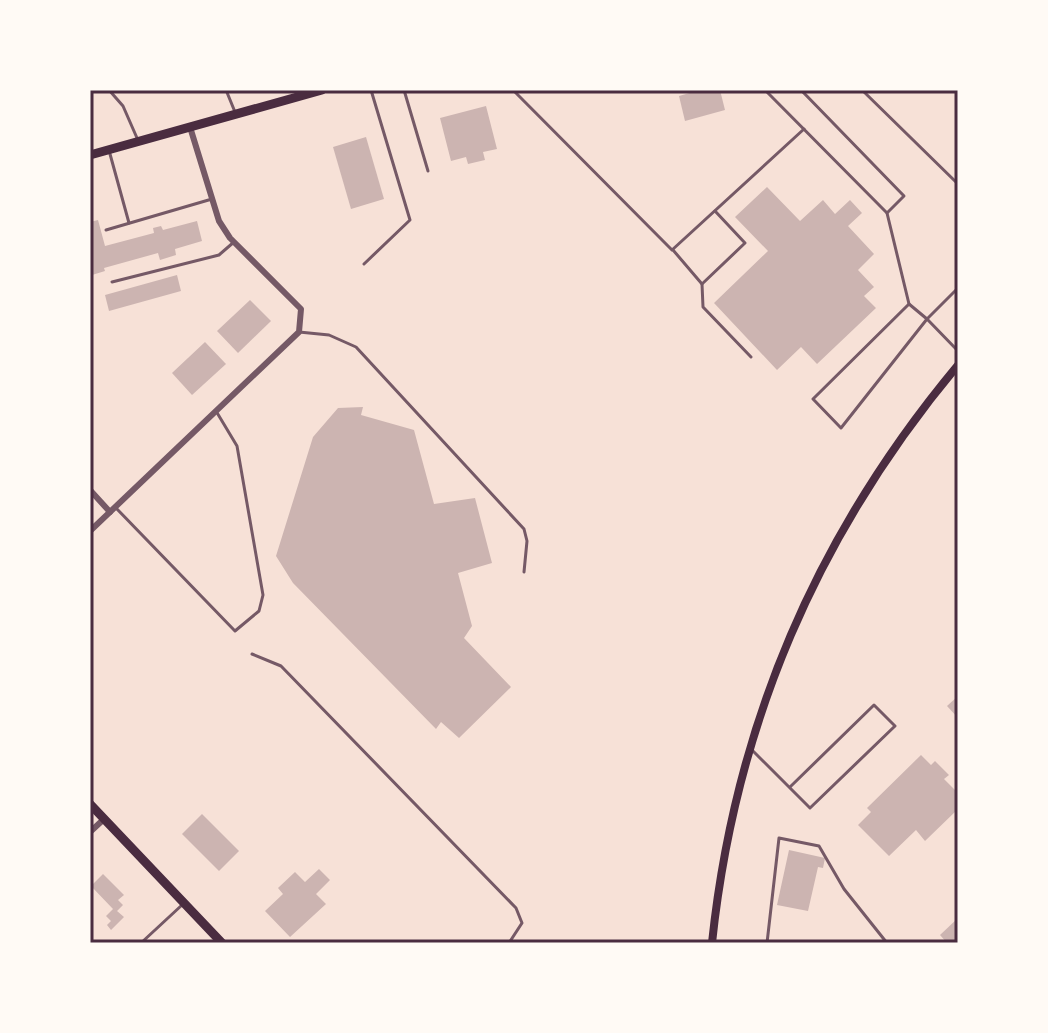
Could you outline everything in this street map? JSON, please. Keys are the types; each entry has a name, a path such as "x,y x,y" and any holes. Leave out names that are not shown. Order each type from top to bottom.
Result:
{"main road":[{"path":"90,155 322,90"},
{"path":"712,943 727,836 749,748 783,649 837,538 883,464 958,365"},
{"path":"90,804 222,943"}],"street":[{"path":"90,531 299,332 301,309 234,242 219,221 190,127"},
{"path":"90,490 113,509"},
{"path":"90,832 104,819"}],"lane":[{"path":"109,90 123,106 139,141"},
{"path":"226,90 236,114"},
{"path":"364,264 410,220 371,90"},
{"path":"404,90 428,171"},
{"path":"513,90 672,250 702,284 703,307 751,357"},
{"path":"765,90 887,213 909,304 958,351"},
{"path":"801,90 904,196 887,213"},
{"path":"862,90 958,184"},
{"path":"672,250 804,129"},
{"path":"109,150 129,223"},
{"path":"106,230 212,199"},
{"path":"702,284 745,243 715,211"},
{"path":"112,282 219,255 234,242"},
{"path":"909,304 813,399 841,428 927,319 958,288"},
{"path":"299,332 329,335 356,347 524,529 527,541 524,572"},
{"path":"113,509 235,631 259,611 263,595 237,446 216,411"},
{"path":"252,654 281,666 516,908 522,923 509,943"},
{"path":"749,748 810,808 895,726 874,705 790,787"},
{"path":"767,943 779,838 819,846 844,889 887,943"},
{"path":"141,943 184,903"}],"building":[{"path":"700,90 720,90 725,110 685,121 679,96"},
{"path":"486,106 497,149 483,152 485,160 468,164 466,157 451,161 440,118"},
{"path":"366,137 384,199 351,209 333,147"},
{"path":"767,187 800,221 823,200 835,214 850,200 862,213 848,226 874,254 858,270 874,287 864,296 876,308 817,364 801,347 777,370 714,303 768,251 735,217"},
{"path":"98,220 105,246 154,233 153,228 161,226 163,230 197,221 202,241 175,249 176,255 160,260 158,253 104,268 105,271 92,275 90,222"},
{"path":"177,275 181,291 109,311 105,295"},
{"path":"250,300 271,321 238,353 217,331"},
{"path":"205,342 226,364 192,395 172,373"},
{"path":"363,407 361,415 414,430 434,504 475,498 492,563 458,573 472,626 464,638 511,687 459,738 441,722 436,729 293,583 276,556 313,437 338,408"},
{"path":"958,696 958,718 947,706"},
{"path":"921,755 931,765 935,761 949,775 944,779 958,793 958,809 925,841 916,830 889,856 858,825 871,812 867,808"},
{"path":"202,814 239,851 219,871 182,834"},
{"path":"789,850 825,858 823,868 818,867 808,911 777,905"},
{"path":"319,869 330,880 316,894 326,904 290,937 265,911 283,894 278,888 295,872 305,882"},
{"path":"103,874 124,895 118,900 123,905 117,911 124,917 111,930 107,925 111,921 106,916 113,909 91,886"},
{"path":"958,918 958,943 947,943 940,935"}]}
